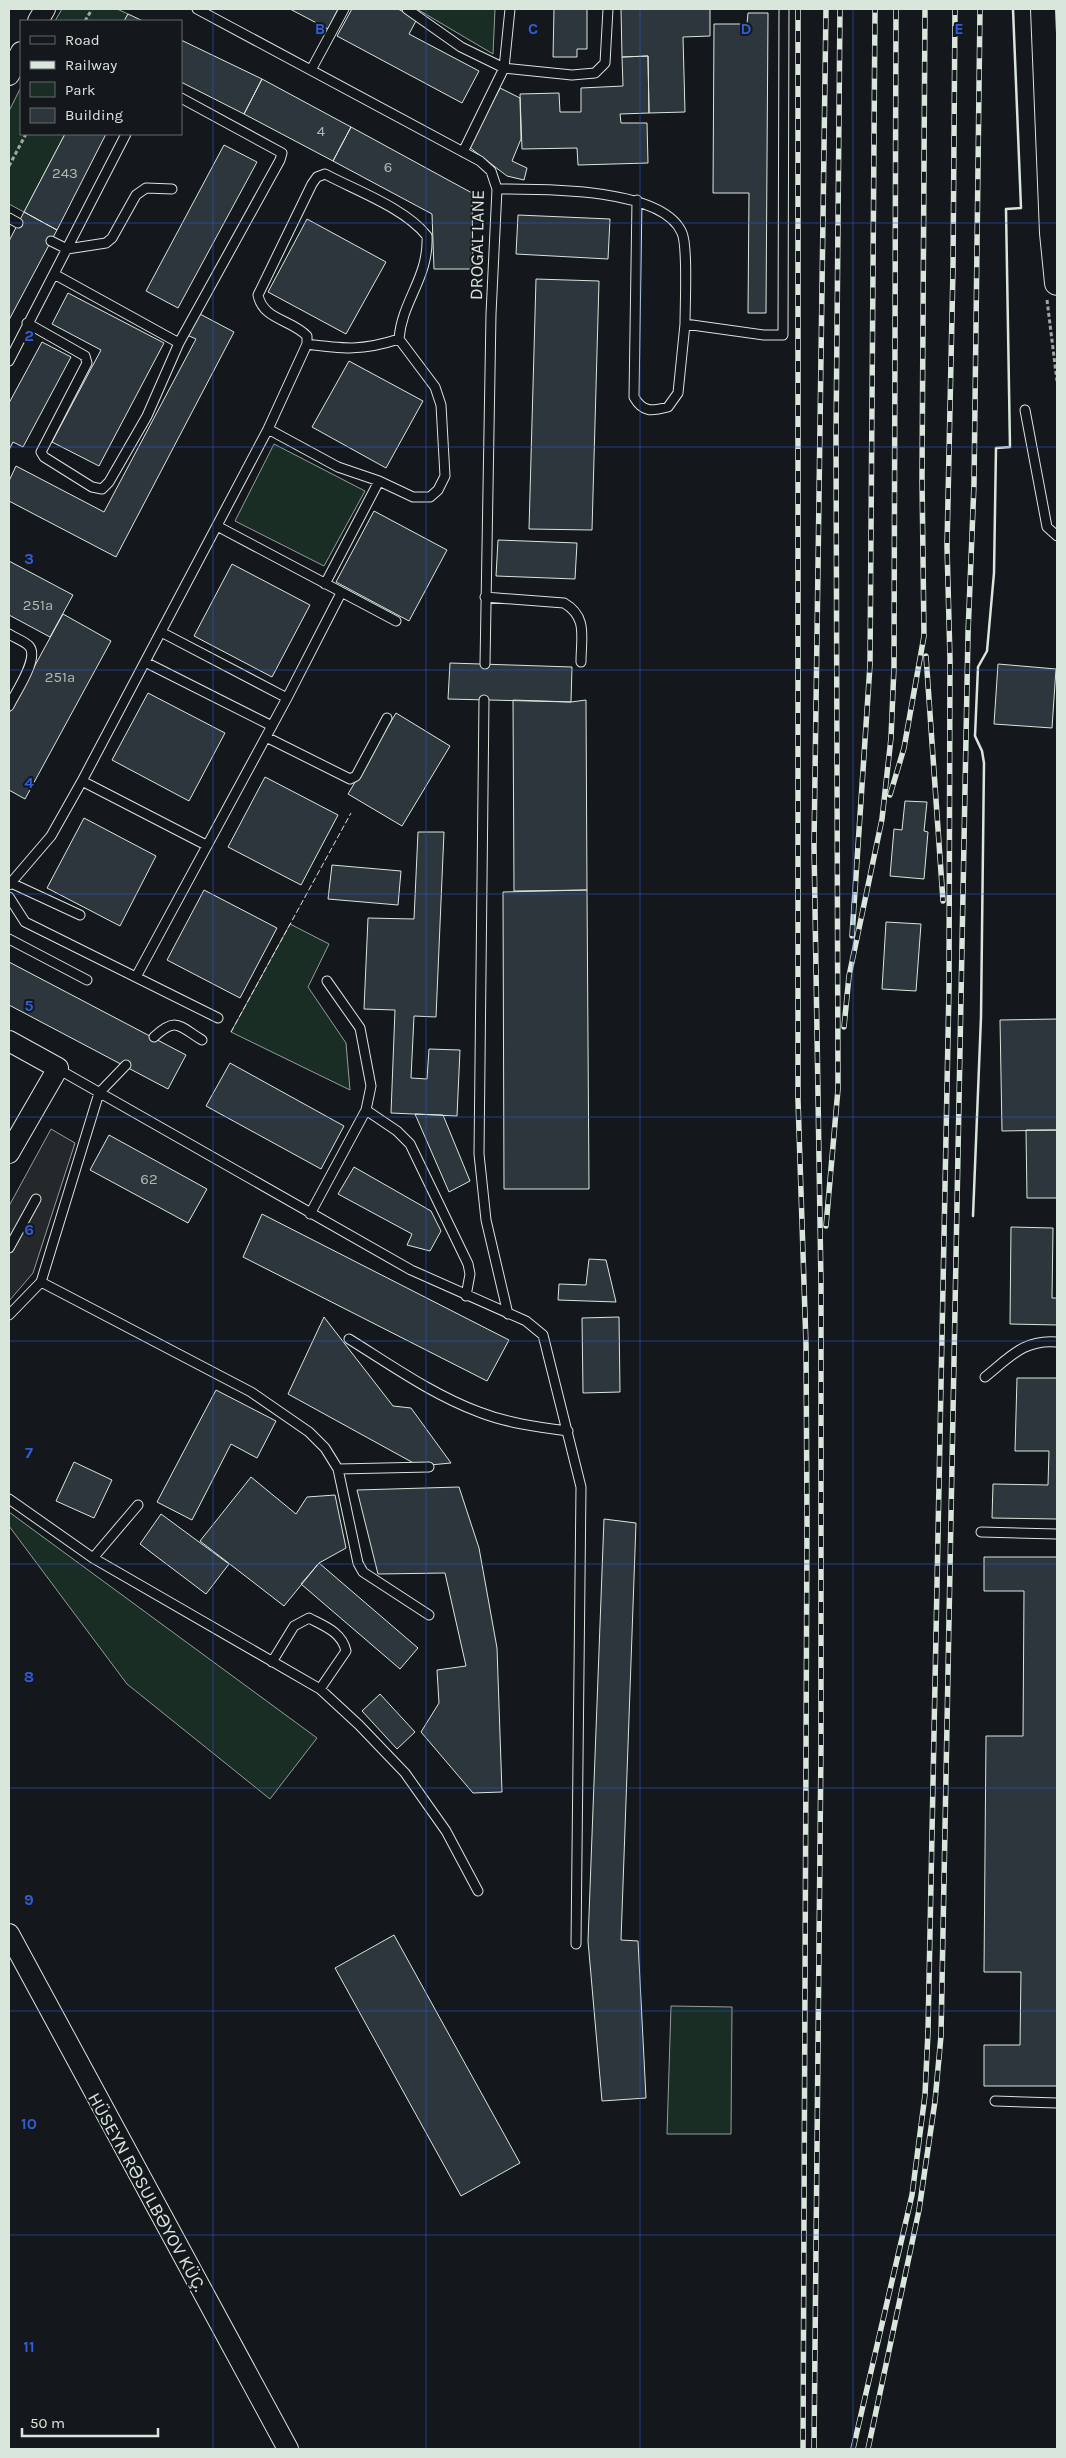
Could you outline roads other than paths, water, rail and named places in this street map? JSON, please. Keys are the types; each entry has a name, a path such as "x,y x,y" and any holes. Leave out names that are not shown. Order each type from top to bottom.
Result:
{"main road":[{"path":"1043,9 1052,233 1057,283"}],"street":[{"path":"39,20 45,9"},
{"path":"9,75 20,54"},
{"path":"9,1041 58,1068 9,1154"},
{"name":"HÜSEYN RƏSULBƏYOV KÜÇ.","path":"9,1934 288,2449"}],"lane":[{"name":"DROGAL LANE","path":"197,9 480,161 491,171 497,190 492,308 485,664"},
{"path":"311,70 344,9"},
{"path":"407,9 461,47 504,68 572,75 595,72 605,63 608,9"},
{"path":"463,152 504,68 510,9"},
{"path":"685,324 764,335 783,335 784,9"},
{"path":"27,323 85,356 87,364 41,452 44,457 92,487 102,489 109,482 147,416 179,343 282,153 182,99"},
{"path":"9,361 125,135"},
{"path":"80,915 10,884 51,836 82,781 268,428 307,344 307,336 302,331 268,313 260,305 258,294 312,184 318,177 325,174 405,216 419,226 427,236 425,265 400,324 399,339 435,387 441,406 444,476 438,490 430,497 413,497 378,481 338,468 268,428"},
{"path":"51,241 67,249 106,243 112,238 136,195 146,188 172,189"},
{"path":"497,190 612,195 637,200 674,220 683,234 686,289 685,324 678,393 668,407 650,411 639,406 634,397 637,200"},
{"path":"9,218 18,223"},
{"path":"54,274 179,343"},
{"path":"307,344 347,350 361,349 399,339"},
{"path":"1025,410 1047,527 1057,536"},
{"path":"325,584 378,481"},
{"path":"217,526 396,621"},
{"path":"136,977 342,593"},
{"path":"485,596 564,603 574,608 581,619 581,662"},
{"path":"161,632 287,698"},
{"path":"9,634 28,645 33,652 32,661 9,706"},
{"path":"145,662 272,726"},
{"path":"484,700 479,1154 486,1220 508,1314"},
{"path":"266,737 350,779 356,776 386,718"},
{"path":"82,781 206,845"},
{"path":"9,897 25,922 218,1018"},
{"path":"9,939 87,980"},
{"path":"310,1214 366,1110 371,1086 360,1028 327,981"},
{"path":"154,1037 168,1024 174,1024 202,1040"},
{"path":"9,1315 41,1282 99,1093 126,1065"},
{"path":"58,1068 310,1214 411,1270 526,1321 543,1335 581,1487 576,1944"},
{"path":"366,1110 397,1131 410,1144 468,1264 470,1274 466,1296"},
{"path":"9,1248 36,1199"},
{"path":"41,1282 251,1392 309,1432 325,1448 338,1469 358,1563 364,1572 429,1615"},
{"path":"349,1339 424,1385 478,1412 518,1424 568,1431"},
{"path":"986,1377 1022,1347 1042,1340 1057,1342"},
{"path":"338,1469 429,1467"},
{"path":"9,1499 93,1558 320,1689 359,1725 404,1774 446,1831 478,1891"},
{"path":"93,1558 138,1505"},
{"path":"981,1532 1057,1534"},
{"path":"272,1662 294,1626 309,1618 337,1634 344,1642 346,1651 320,1689"},
{"path":"995,2101 1057,2104"}],"railway":[{"path":"798,9 798,1100 806,1345 807,1522 803,2449"},
{"path":"814,2449 821,1746 821,1283 814,845 826,9"},
{"path":"826,1226 838,1089 836,438 840,9"},
{"path":"852,936 870,665 875,9"},
{"path":"844,1027 849,976 882,819 891,738 894,667 896,9"},
{"path":"890,795 904,748 924,636 922,478 925,9"},
{"path":"853,2449 912,2195 925,2095 928,2032 949,988 950,659 947,546 953,269 955,9"},
{"path":"868,2449 919,2210 935,2101 941,2036 968,634 974,484 980,9"},
{"path":"926,656 943,901"}]}
